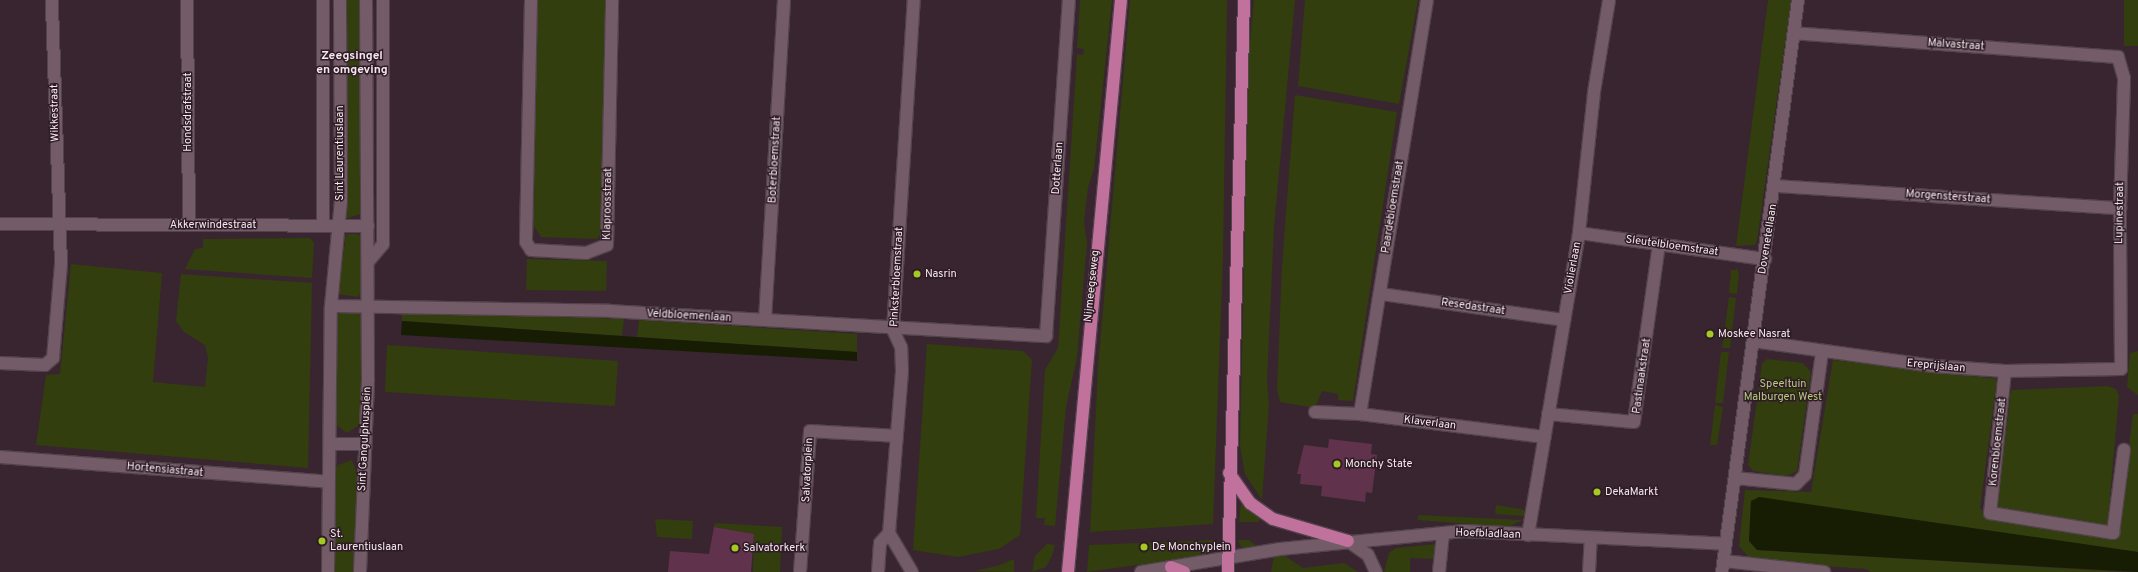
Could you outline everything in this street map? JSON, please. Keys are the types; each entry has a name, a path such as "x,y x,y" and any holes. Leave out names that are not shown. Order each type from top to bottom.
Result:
{"main road":[{"name":"Nijmeegseweg","path":"1068,572 1121,0"},
{"path":"1228,572 1228,472 1244,0"},
{"path":"1228,472 1250,503 1273,519 1348,541"},
{"path":"1171,567 1184,572"}],"street":[{"name":"Wikkestraat","path":"52,0 58,225"},
{"name":"Hondsdrafstraat","path":"187,0 189,225"},
{"name":"Sint Laurentiuslaan","path":"323,225 324,0"},
{"name":"Sint Laurentiuslaan","path":"331,306 339,226 340,0"},
{"path":"366,0 368,226 367,306"},
{"path":"368,262 384,244 383,0"},
{"name":"Klaproosstraat","path":"532,0 526,242 531,250 586,253 608,245 612,0"},
{"name":"Boterbloemstraat","path":"765,320 784,0"},
{"name":"Pinksterbloemstraat","path":"878,572 880,543 889,533 902,371 901,347 893,330 914,0"},
{"name":"Dotterlaan","path":"1046,336 1069,0"},
{"name":"Paardebloemstraat","path":"1360,414 1381,294 1427,0"},
{"name":"Violierlaan","path":"1528,535 1579,233 1594,92 1608,0"},
{"name":"Dovenetellaan","path":"1723,567 1753,341 1776,186 1798,0"},
{"name":"Malvastraat","path":"1794,34 2118,57"},
{"name":"Lupinestraat","path":"2118,57 2124,78 2120,208 2121,369"},
{"name":"Morgensterstraat","path":"1776,186 2120,208"},
{"name":"Akkerwindestraat","path":"0,224 368,226"},
{"path":"0,363 45,365 53,358 61,264 58,225"},
{"name":"Sleutelbloemstraat","path":"1579,233 1765,259"},
{"name":"Pastinaakstraat","path":"1548,414 1634,422 1659,244"},
{"name":"Resedastraat","path":"1381,294 1564,320"},
{"path":"328,572 331,444 331,306"},
{"name":"Veldbloemenlaan","path":"331,306 610,311 765,320 893,330 1046,336"},
{"name":"Sint Gangulphusplein","path":"360,572 367,306"},
{"name":"Ereprijslaan","path":"1753,341 1822,352 1933,366 2005,371 2121,369"},
{"path":"1735,478 1796,484 1805,475 1822,352"},
{"name":"Korenbloemstraat","path":"2005,371 1990,513 2113,533 2124,450"},
{"name":"Klaverlaan","path":"1315,412 1360,414 1544,437"},
{"name":"Salvatorplein","path":"800,572 810,431 896,436"},
{"path":"331,444 364,444"},
{"name":"Hortensiastraat","path":"0,458 329,482"},
{"path":"889,533 912,572"},
{"path":"1439,572 1443,533"},
{"name":"Hoefbladlaan","path":"1228,557 1348,541 1443,533 1528,535 1726,544"},
{"path":"1589,572 1591,538"},
{"path":"1348,541 1368,555 1376,572"},
{"path":"1141,572 1228,557"},
{"path":"1723,567 1824,572"}],"green space":[{"path":"343,0 361,0 363,213 348,218 345,214"},
{"path":"535,0 606,0 604,228 597,239 541,237 534,226"},
{"path":"1080,0 1112,0 1094,169 1088,187 1084,222 1087,243 1077,357 1066,407 1055,526 1044,525 1045,518 1036,518 1045,370 1058,348 1077,54 1083,55 1084,49 1077,48"},
{"path":"1130,0 1227,0 1223,257 1213,524 1090,532 1098,367"},
{"path":"1254,0 1295,0 1274,227 1267,381 1269,404 1262,500 1245,474 1240,446 1249,54"},
{"path":"1305,0 1418,0 1399,104 1298,86"},
{"path":"1768,0 1791,0 1757,241 1755,245 1736,246"},
{"path":"2124,0 2138,0 2138,46 2124,46"},
{"path":"1295,95 1397,112 1353,401 1338,400 1338,394 1322,391 1315,408 1280,402 1277,390 1282,266"},
{"path":"346,234 358,234 362,238 363,290 358,297 338,294"},
{"path":"310,238 314,243 312,278 185,269 195,249 203,248 203,239"},
{"path":"527,259 607,261 606,291 526,290"},
{"path":"71,264 162,273 153,382 205,387 208,358 205,345 184,332 176,321 181,274 312,283 308,468 36,445 46,375 60,374"},
{"path":"1736,267 1739,273 1737,294 1729,293 1731,270 1736,270"},
{"path":"1729,297 1736,298 1730,348 1722,348"},
{"path":"402,312 624,319 622,336 402,321"},
{"path":"340,313 358,313 363,317 361,424 347,433 334,423 335,317"},
{"path":"639,320 857,334 857,352 637,337"},
{"path":"927,344 1023,351 1032,360 1020,535 999,549 958,557 913,550"},
{"path":"387,345 618,361 615,406 385,392"},
{"path":"2138,351 2138,395 2127,387 2130,353"},
{"path":"1721,352 1729,352 1723,403 1715,403"},
{"name":"Speeltuin Malburgen West","path":"1767,359 1803,363 1811,372 1797,471 1787,476 1753,471 1748,465 1762,364"},
{"path":"1833,360 1997,379 1980,508 1987,515 2118,534 2133,414 2138,414 2138,552 1759,498 1751,501 1749,541 1757,550 2124,572 1870,572 1867,569 1752,561 1739,546 1745,490 1811,492"},
{"path":"2108,386 2116,389 2119,396 2107,529 1996,512 2011,390"},
{"path":"1715,405 1723,407 1717,445 1710,445"},
{"path":"352,460 358,476 356,572 332,572 334,473 338,465"},
{"path":"1241,502 1260,517 1259,522 1239,522"},
{"path":"1496,505 1526,510 1525,516 1495,514"},
{"path":"1418,515 1523,520 1508,527 1418,520"},
{"path":"655,519 693,521 692,539 657,537"},
{"path":"715,523 782,527 780,572 753,572 754,534 714,527"},
{"path":"1213,540 1206,555 1087,572 1089,545"},
{"path":"1238,540 1249,540 1258,547 1242,550"},
{"path":"1047,544 1055,545 1052,556 1046,567 1032,572 1035,556"},
{"path":"1437,544 1436,559 1410,558 1410,572 1384,572 1389,553 1396,548"},
{"path":"1282,554 1303,568 1344,563 1358,572 1271,572 1274,555"},
{"path":"1014,559 1014,572 974,571 997,566"}],"shaded area":[{"path":"402,321 857,352 857,361 401,335"},
{"path":"1759,497 2138,552 2138,572 1757,550 1749,541 1751,501"}],"building":[{"name":"Monchy State","path":"1329,439 1372,444 1371,454 1377,455 1372,493 1366,492 1365,502 1321,496 1322,486 1300,484 1301,474 1297,474 1304,445 1328,448"},
{"name":"Salvatorkerk","path":"714,527 754,534 751,572 668,572 670,551 709,554"}],"place":[{"name":"Nasrin","path":"917,274"},
{"name":"Moskee Nasrat","path":"1710,334"},
{"name":"Monchy State","path":"1337,464"},
{"name":"DekaMarkt","path":"1597,492"},
{"name":"St. Laurentiuslaan","path":"322,541"},
{"name":"De Monchyplein","path":"1144,547"},
{"name":"Salvatorkerk","path":"735,548"}],"district":[{"name":"Zeegsingel en omgeving","path":"352,64"}]}
